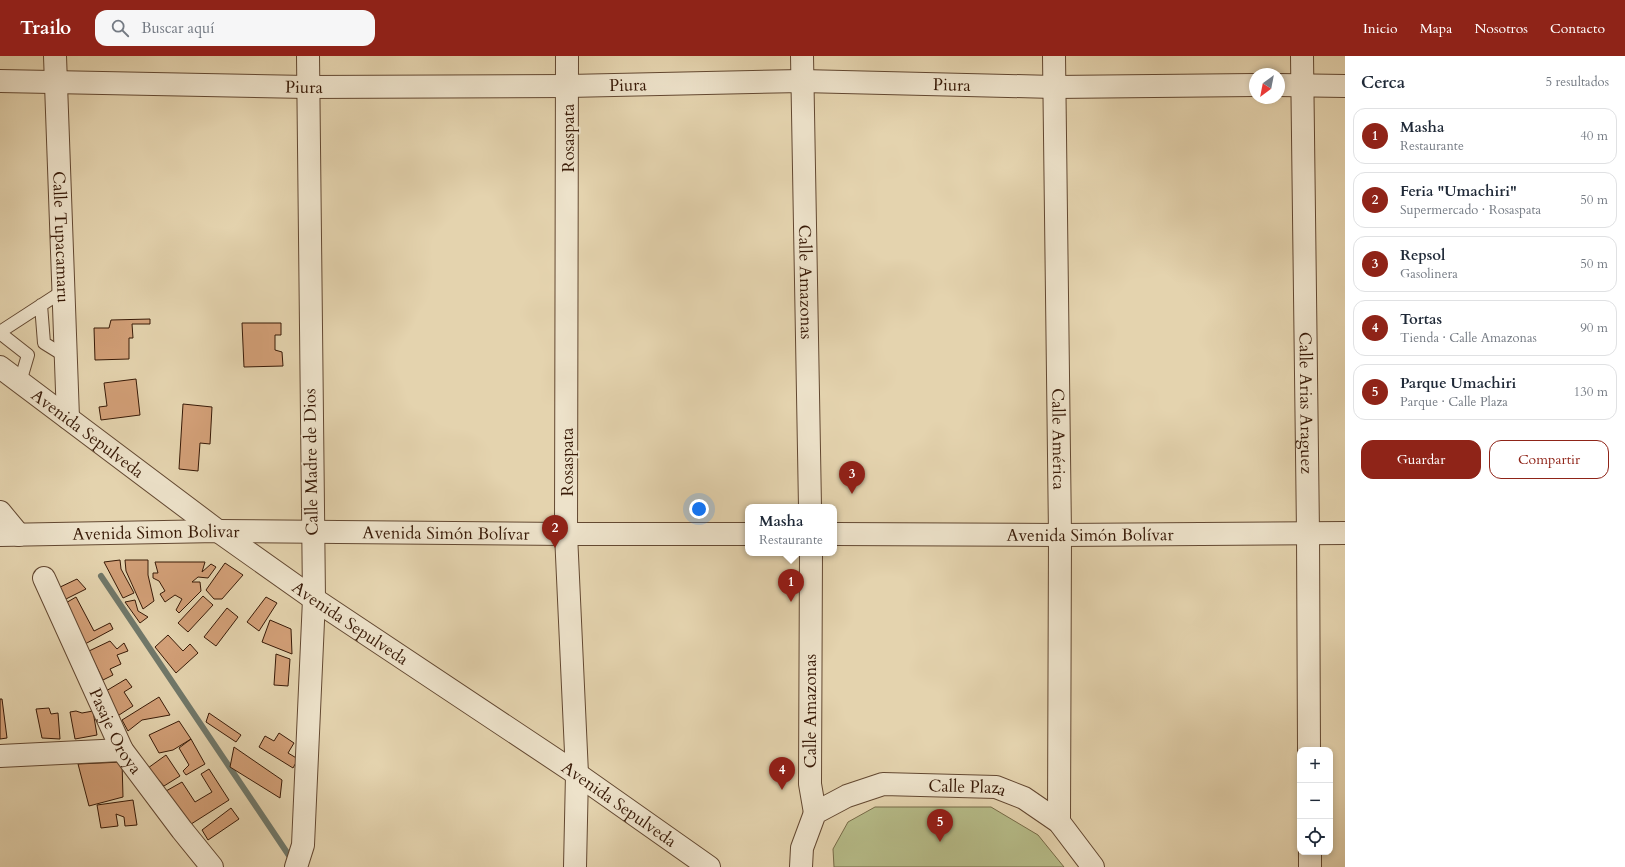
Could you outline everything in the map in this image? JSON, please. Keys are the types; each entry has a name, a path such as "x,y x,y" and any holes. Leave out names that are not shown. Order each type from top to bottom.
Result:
{"street":[{"name":"Calle Tupacamaru","path":"55,56 68,418"},
{"name":"Calle Madre de Dios","path":"296,867 303,845 314,599 307,87 308,56"},
{"name":"Rosaspata","path":"568,56 566,534 577,774 575,867"},
{"name":"Calle Amazonas","path":"802,56 810,504"},
{"name":"Calle América","path":"1054,56 1060,535 1059,822"},
{"name":"Calle Arias Araguez","path":"1302,56 1309,747"},
{"name":"Piura","path":"0,81 307,87 568,86 802,80 1054,88 1249,85"},
{"path":"1285,85 1345,86"},
{"name":"Avenida Sepulveda","path":"0,367 218,531 314,599 577,774 709,867"},
{"path":"0,512 10,535"},
{"name":"Avenida Simon Bolivar","path":"10,535 218,531 312,532"},
{"name":"Avenida Simón Bolívar","path":"312,532 745,534"},
{"name":"Avenida Simón Bolívar","path":"837,534 1060,535 1345,533"},
{"name":"Calle Amazonas","path":"811,556 810,784 815,813"},
{"name":"Pasaje Oroya","path":"44,578 122,750 182,830 212,867"},
{"path":"0,756 122,750"},
{"name":"Calle Plaza","path":"815,813 847,796 883,784 996,787 1024,798 1059,822 1093,867"},
{"path":"801,867 802,848 815,813"},
{"path":"303,845 311,867"},
{"path":"1310,855 1310,867"}],"lane":[{"path":"28,355 0,333 64,291"},
{"path":"41,305 44,343"},
{"path":"44,343 66,356"},
{"path":"20,382 28,355 44,343"}],"green space":[{"path":"875,807 991,807 1038,835 1064,867 834,867 833,849 848,822"}],"building":[{"path":"150,319 150,324 132,324 133,338 129,338 129,359 95,360 94,328 109,328 111,320"},
{"path":"242,323 281,323 281,335 275,335 275,350 282,352 283,366 244,367"},
{"path":"136,379 140,415 101,420 99,407 107,406 104,383"},
{"path":"183,404 212,407 210,444 200,443 198,471 179,469"},
{"path":"120,560 121,569 134,593 123,598 104,562"},
{"path":"125,560 148,560 148,575 154,601 143,609 126,571"},
{"path":"155,562 205,562 202,572 211,564 216,567 208,578 198,577 192,582 200,582 201,591 179,613 176,610 182,599 175,595 165,602 160,594 165,591 159,581 153,578 153,573 158,573"},
{"path":"225,563 243,575 222,599 214,599 206,590"},
{"path":"77,579 86,589 62,601 56,589"},
{"path":"203,596 213,605 188,632 178,623"},
{"path":"76,597 94,631 110,623 113,629 85,644 64,604"},
{"path":"266,597 277,603 259,631 247,622"},
{"path":"135,600 138,611 148,617 140,623 125,602"},
{"path":"227,608 238,617 216,646 204,637"},
{"path":"270,620 291,629 292,654 262,642"},
{"path":"168,635 183,651 190,644 198,653 176,673 155,647"},
{"path":"110,641 117,649 124,643 128,651 117,655 121,664 110,669 113,675 103,680 89,651"},
{"path":"276,654 290,659 288,686 274,685"},
{"path":"126,679 132,687 124,692 133,706 116,717 101,694"},
{"path":"159,697 170,715 142,720 128,731 122,720"},
{"path":"0,699 2,699 7,738 0,739"},
{"path":"49,708 51,714 58,713 60,739 42,738 36,709"},
{"path":"76,711 82,713 93,711 97,735 75,739 70,712"},
{"path":"209,713 241,735 236,742 206,722"},
{"path":"179,721 191,739 173,750 159,753 149,735"},
{"path":"279,733 294,743 288,753 298,759 293,768 259,747 265,736 274,741"},
{"path":"191,739 205,764 186,775 183,771 189,765 179,748"},
{"path":"234,747 282,780 280,798 230,767"},
{"path":"166,755 180,776 164,786 148,768"},
{"path":"122,762 123,797 89,806 78,764"},
{"path":"209,769 229,800 188,826 166,791 182,782 195,802 212,792 201,774"},
{"path":"133,800 137,825 125,826 124,817 116,814 118,826 101,828 97,805"},
{"path":"231,808 239,819 208,840 202,830"}],"waterway":[{"path":"101,576 292,860"}],"place":[{"name":"Repsol","path":"852,494"},
{"name":"Feria \"Umachiri\"","path":"555,548"},
{"name":"Masha","path":"791,602"},
{"name":"Tortas","path":"782,790"},
{"name":"Parque Umachiri","path":"940,842"}]}
